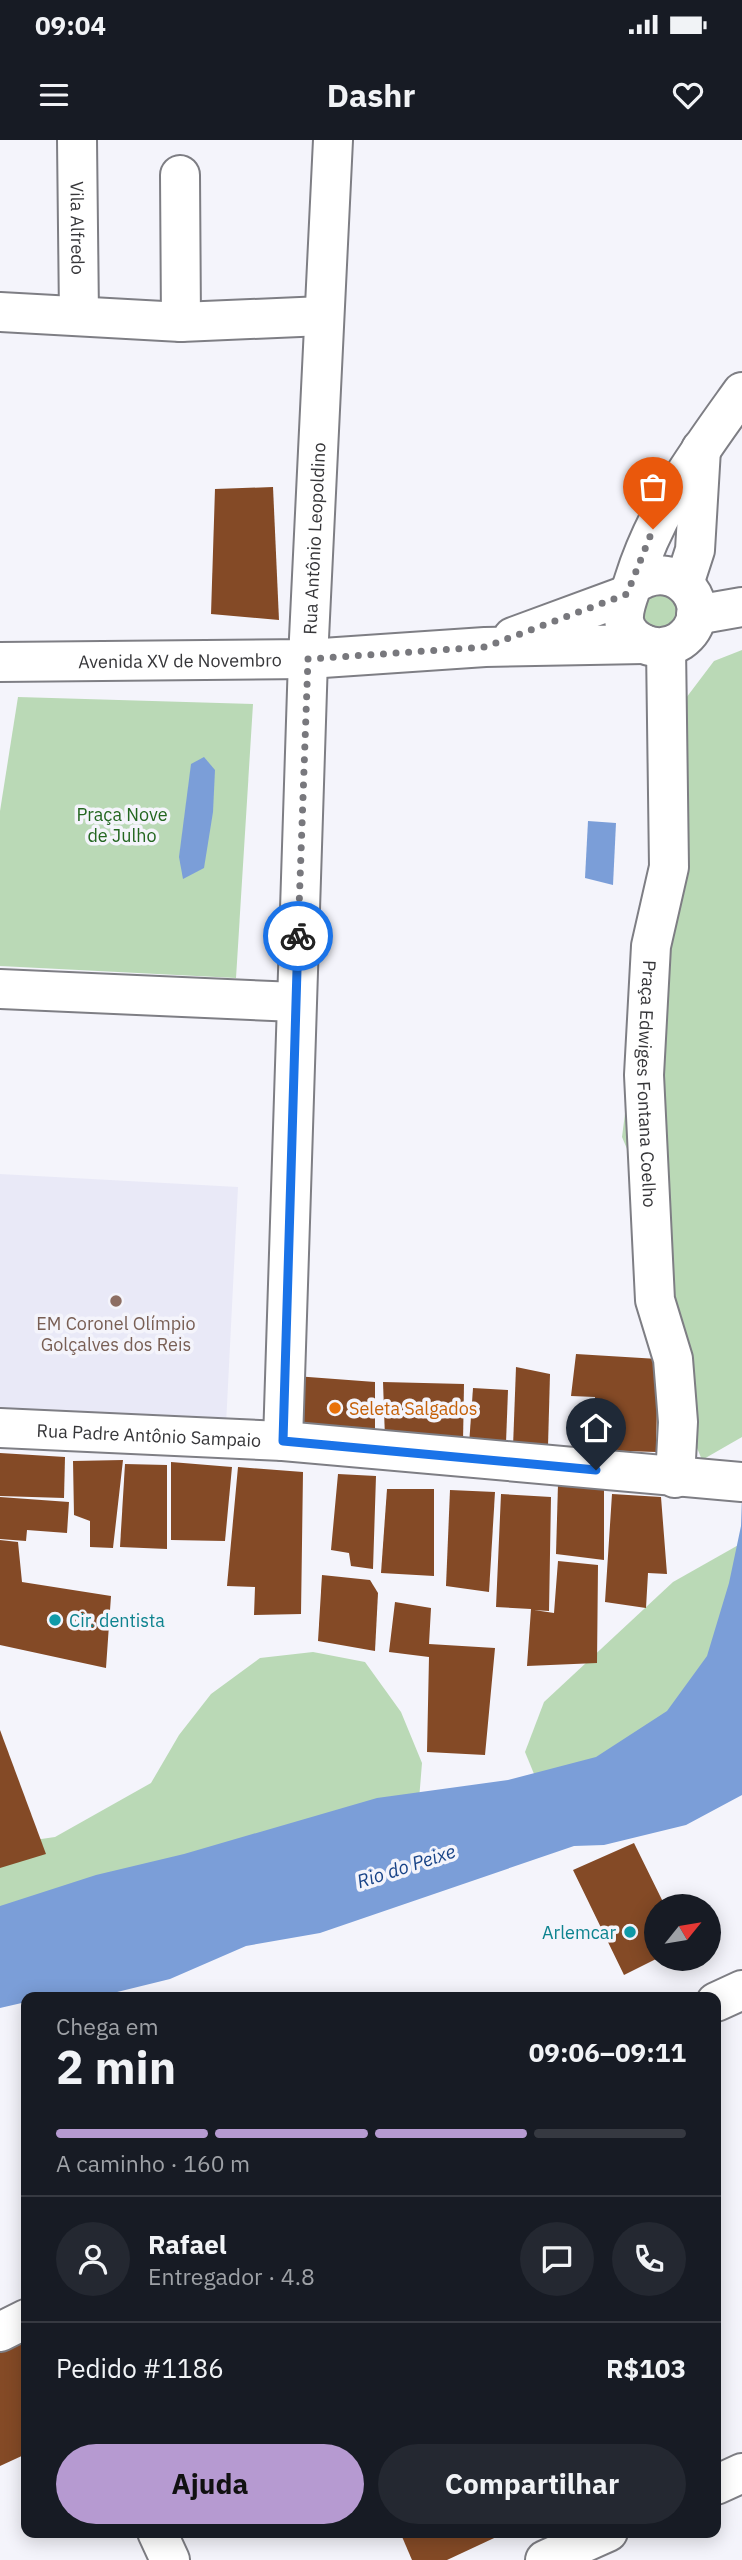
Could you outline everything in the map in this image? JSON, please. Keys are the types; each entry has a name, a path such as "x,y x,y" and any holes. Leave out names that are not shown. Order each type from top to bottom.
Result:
{"street":[{"name":"Vila Alfredo","path":"77,140 79,315"},
{"name":"Rua Antônio Leopoldino","path":"283,1441 308,659 333,140"},
{"path":"180,175 181,322"},
{"path":"0,313 181,322 323,316"},
{"path":"701,449 686,636 655,645 634,637 623,617 643,550 674,487 701,449 742,392"},
{"path":"630,590 653,575 664,574 690,600 742,607"},
{"name":"Avenida XV de Novembro","path":"485,647 630,590"},
{"name":"Avenida XV de Novembro","path":"0,662 308,659 485,647 655,645"},
{"name":"Praça Edwiges Fontana Coelho","path":"655,645 669,867 651,946 644,1075 655,1300 673,1359 683,1478"},
{"path":"0,989 296,1002"},
{"name":"Rua Padre Antônio Sampaio","path":"0,1428 283,1441 742,1482"},
{"path":"721,2000 742,1990"},
{"path":"0,2332 21,2322"},
{"path":"721,2483 742,2473"},
{"path":"160,2538 170,2560"},
{"path":"545,2560 594,2538"}],"shaded area":[{"name":"EM Coronel Olímpio Golçalves dos Reis","path":"0,1174 238,1187 226,1425 0,1414"}],"green space":[{"path":"649,593 673,595 680,613 668,628 655,629 641,616"},
{"path":"742,650 742,1437 702,1460 681,1409 646,1194 622,1137 657,865 683,702 714,661"},
{"name":"Praça Nove de Julho","path":"18,697 253,704 236,978 0,966 0,811"},
{"path":"742,1543 742,1747 546,1803 525,1752 544,1702 673,1582"},
{"path":"313,1652 365,1662 401,1712 422,1763 418,1812 0,1950 0,1845 55,1837 151,1783 179,1735 211,1694 260,1658"}],"water":[{"path":"204,757 215,770 213,812 204,868 183,879 179,857 191,764"},
{"path":"588,821 616,823 613,885 585,878"},
{"name":"Rio do Peixe","path":"742,1497 742,1795 686,1825 604,1845 574,1846 320,1933 246,1946 170,1979 117,1992 21,1992 21,2003 0,2008 0,1906 96,1875 184,1854 377,1798 508,1780 596,1757 667,1711 707,1656 729,1583 741,1526"}],"building":[{"path":"273,487 279,620 211,614 215,489"},
{"path":"576,1354 658,1359 656,1452 596,1450 595,1397 571,1396"},
{"path":"516,1367 550,1374 548,1446 513,1447"},
{"name":"Seleta Salgados","path":"295,1376 375,1382 375,1436 295,1434"},
{"path":"383,1382 464,1384 463,1442 385,1438"},
{"path":"473,1388 508,1390 506,1443 469,1445"},
{"path":"0,1453 65,1457 64,1498 0,1496"},
{"path":"123,1460 113,1548 90,1547 90,1521 74,1515 73,1461"},
{"path":"171,1462 232,1467 225,1541 171,1540"},
{"path":"125,1464 167,1465 167,1549 120,1547"},
{"path":"238,1467 303,1472 301,1614 254,1615 255,1587 227,1586"},
{"path":"338,1474 376,1476 373,1569 351,1566 349,1553 331,1550"},
{"path":"558,1484 604,1484 604,1560 556,1554"},
{"path":"387,1489 434,1489 434,1576 381,1573"},
{"path":"450,1490 495,1492 489,1592 446,1586"},
{"path":"501,1494 551,1497 549,1611 534,1610 554,1613 558,1561 598,1565 597,1663 527,1666 531,1609 496,1607"},
{"path":"612,1494 661,1497 667,1574 648,1573 646,1608 605,1602"},
{"path":"0,1497 69,1502 67,1533 27,1530 26,1541 0,1539"},
{"name":"Cir. dentista","path":"0,1540 18,1542 22,1582 111,1596 106,1668 0,1645"},
{"path":"322,1575 370,1580 378,1593 375,1651 318,1641"},
{"path":"395,1602 431,1608 429,1644 495,1648 485,1755 427,1752 429,1657 389,1652"},
{"path":"0,1730 46,1854 0,1868"},
{"name":"Arlemcar","path":"634,1843 659,1894 644,1894 644,1965 624,1975 573,1870"},
{"path":"21,2335 21,2456 0,2466 0,2345"},
{"path":"403,2538 494,2538 447,2560 412,2560"}],"way so far":[{"path":"298,936 308,659 485,647 627,594 633,585 643,550 653,529"}],"place":[{"name":"EM Coronel Olímpio Golçalves dos Reis","path":"116,1301"},
{"name":"Seleta Salgados","path":"335,1408"},
{"name":"Cir. dentista","path":"55,1620"},
{"name":"Arlemcar","path":"630,1932"}],"route":[{"path":"298,936 283,1441 596,1470"}]}
